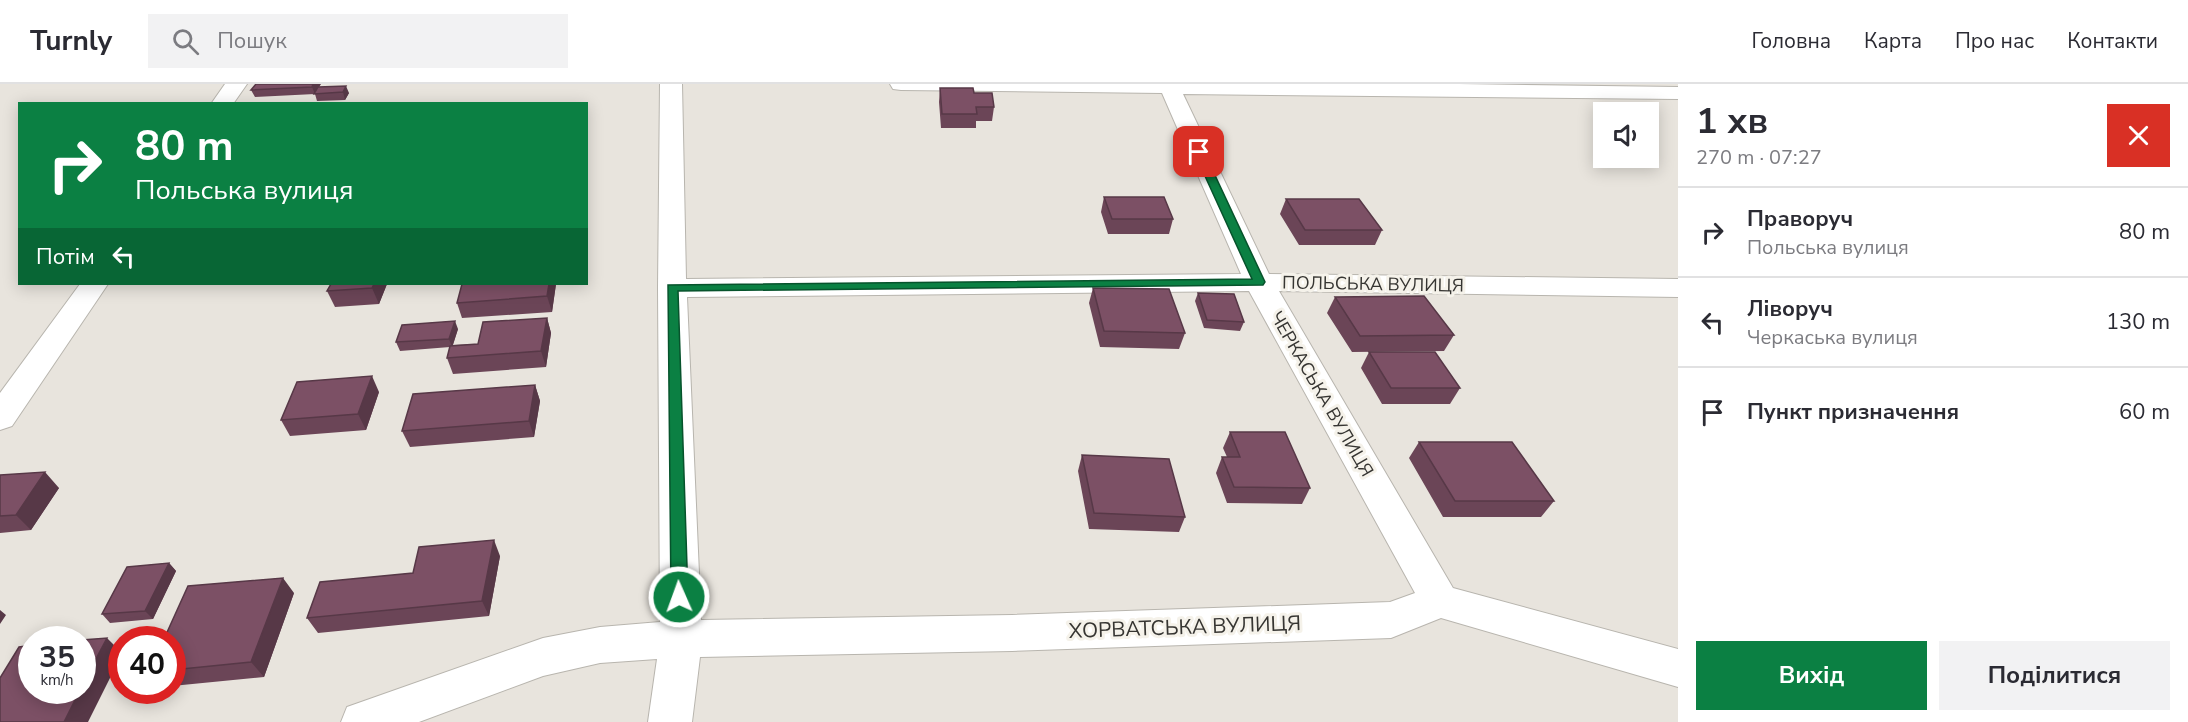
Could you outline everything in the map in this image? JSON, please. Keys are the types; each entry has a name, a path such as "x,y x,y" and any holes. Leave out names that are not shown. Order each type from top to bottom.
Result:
{"street":[{"path":"223,102 236,84"},
{"path":"670,722 681,639 672,288 671,84"},
{"path":"901,84 1678,93"},
{"name":"ЧЕРКАСЬКА ВУЛИЦЯ","path":"1169,86 1259,282 1440,601"},
{"name":"ПОЛЬСЬКА ВУЛИЦЯ","path":"672,288 1259,282 1678,288"},
{"path":"0,418 93,285"},
{"path":"1440,601 1678,668"},
{"name":"ХОРВАТСЬКА ВУЛИЦЯ","path":"363,722 543,657 600,645 681,639 1012,633 1391,620 1440,601"}],"building":[{"path":"256,84 313,84 312,87 251,90"},
{"path":"346,86 343,92 314,94 318,87"},
{"path":"940,88 973,88 974,93 992,93 994,107 976,107 977,114 942,114"},
{"path":"1104,197 1164,197 1173,219 1112,219"},
{"path":"1286,199 1359,199 1382,230 1305,230"},
{"path":"330,285 374,285 372,288 327,291"},
{"path":"462,285 549,285 547,296 457,303"},
{"path":"1093,288 1169,289 1185,333 1104,331"},
{"path":"1198,293 1234,294 1244,322 1207,320"},
{"path":"1424,296 1454,335 1360,336 1335,297"},
{"path":"547,318 541,351 447,358 450,346 478,344 483,322"},
{"path":"455,321 449,339 396,342 402,325"},
{"path":"1369,352 1435,352 1460,388 1391,388"},
{"path":"372,376 358,414 281,420 297,382"},
{"path":"535,385 529,421 402,431 413,394"},
{"path":"1230,432 1285,432 1310,488 1234,487 1222,457 1240,457"},
{"path":"1419,442 1512,442 1554,501 1455,501"},
{"path":"1082,455 1169,459 1185,517 1094,513"},
{"path":"45,472 16,515 0,516 0,475"},
{"path":"494,540 482,601 307,618 320,582 413,573 419,547"},
{"path":"169,563 145,611 102,614 127,567"},
{"path":"283,578 251,662 186,669 186,626 170,626 188,586"},
{"path":"107,638 96,659 96,639"},
{"path":"18,649 18,704 73,704 64,722 0,722 0,678"}],"route":[{"path":"679,597 672,288 1259,282 1199,152"}]}
